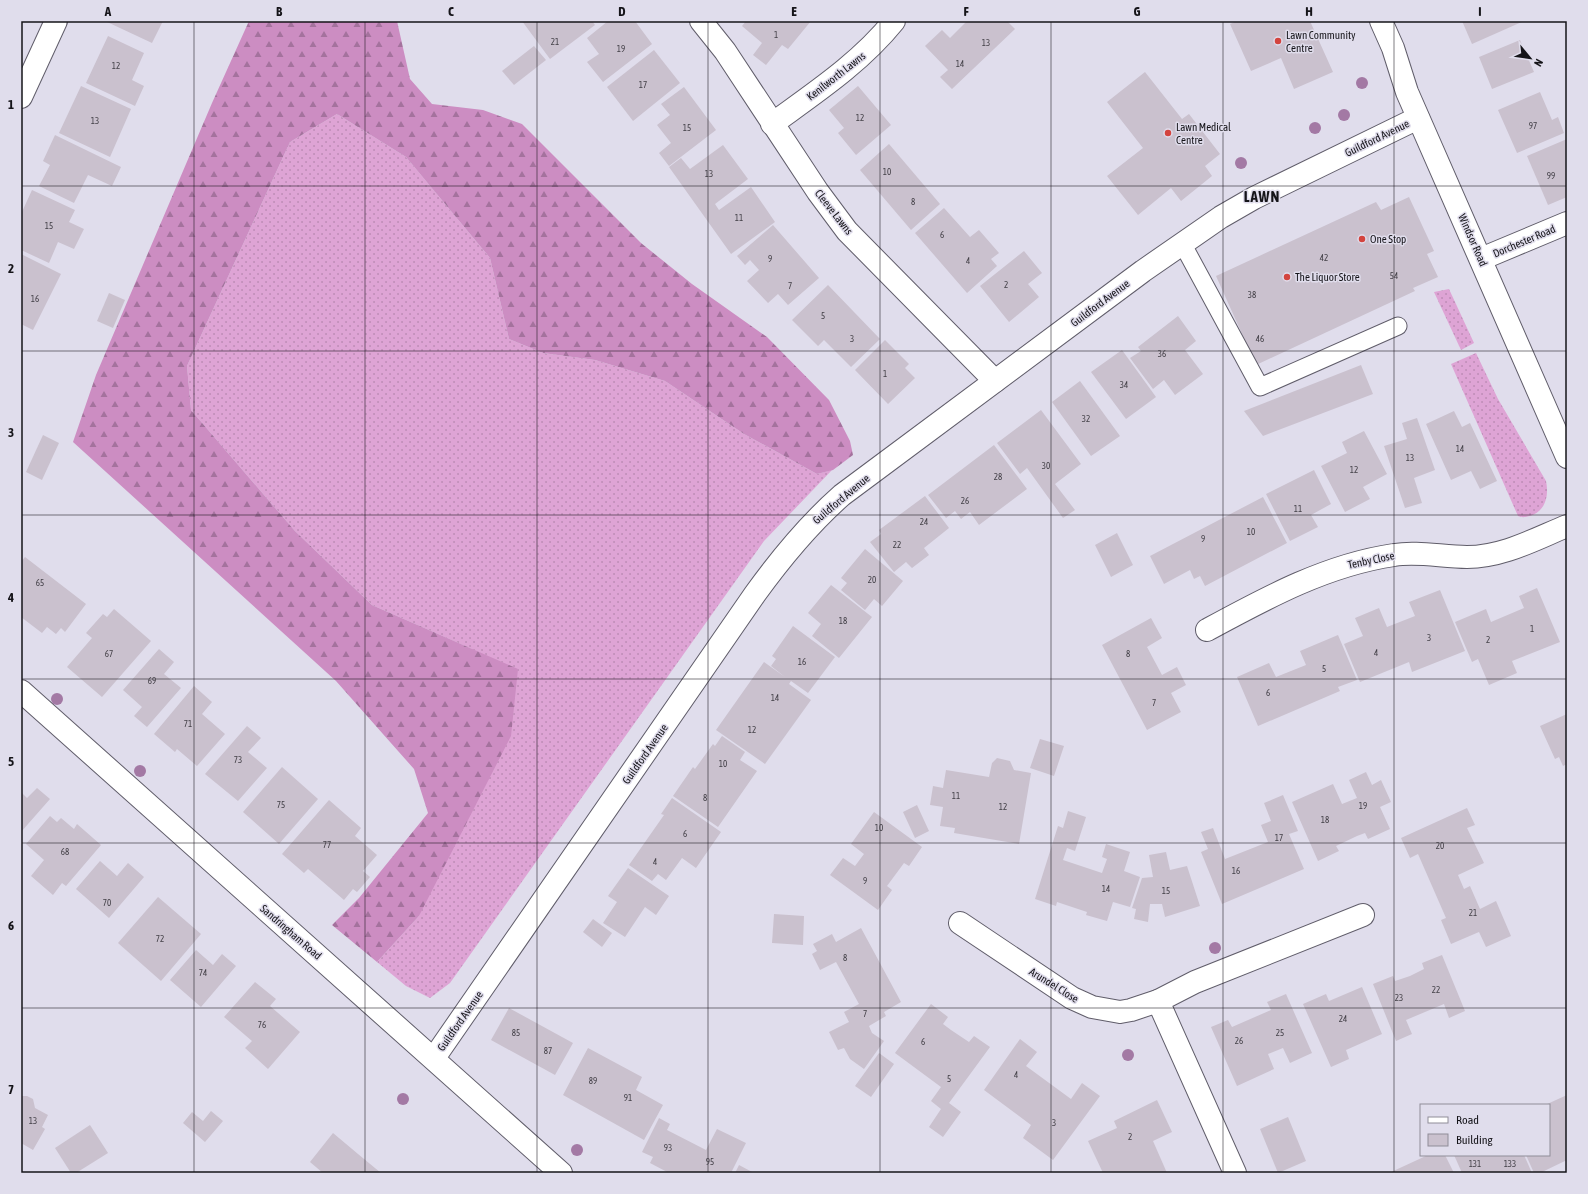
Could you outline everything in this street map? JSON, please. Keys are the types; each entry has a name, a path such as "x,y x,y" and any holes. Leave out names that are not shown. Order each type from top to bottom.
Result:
{"street":[{"path":"21,97 56,21"},
{"name":"Cleeve Lawns","path":"701,21 725,51 818,192 847,231 995,381"},
{"name":"Kenilworth Lawns","path":"772,124 852,66 878,40 894,21"},
{"name":"Windsor Road","path":"1381,21 1418,118 1567,457"},
{"name":"Guildford Avenue","path":"434,1058 784,555 819,515 842,495 995,381 1182,243 1221,217 1254,198 1418,118"},
{"name":"Dorchester Road","path":"1481,259 1567,223"},
{"name":"Tenby Close","path":"1207,630 1285,589 1342,566 1396,554 1468,557 1485,556 1514,549 1567,526"},
{"name":"Sandringham Road","path":"21,691 281,924 434,1058 561,1173"},
{"name":"Arundel Close","path":"960,923 1072,998 1092,1007 1120,1012 1158,1001 1195,982 1362,914"},
{"path":"1158,1001 1235,1173"}],"lane":[{"path":"1182,243 1260,387 1398,326"}],"shaded area":[{"path":"337,114 406,157 490,258 509,339 543,353 595,360 665,381 744,434 817,474 832,470 764,541 450,983 430,998 406,986 377,962 419,916 472,649 372,605 295,531 191,410 187,366 290,142"},
{"path":"1449,289 1474,343 1461,350 1434,292"},
{"path":"1476,353 1498,399 1546,481 1547,492 1545,502 1540,510 1530,516 1518,516 1451,364"}],"green space":[{"path":"249,21 397,21 410,79 432,104 483,110 522,124 641,243 692,284 767,337 829,400 850,441 853,455 833,470 817,474 744,434 665,381 595,360 543,353 509,339 490,258 406,157 337,114 290,142 187,366 191,410 295,531 372,605 518,669 511,736 419,916 377,962 332,925 359,898 428,813 414,769 336,681 73,442 96,375 212,103"}],"building":[{"path":"105,21 163,21 152,43"},
{"path":"522,21 592,21 595,25 550,59"},
{"path":"608,21 635,21 652,44 603,82 587,62 599,54 587,38"},
{"path":"746,21 811,21 788,49 782,45 766,65 753,55 762,43 742,26"},
{"path":"967,21 1007,21 1015,29 952,89 940,77 948,70 925,46 942,30 950,38"},
{"name":"Lawn Community Centre","path":"1237,21 1310,21 1333,72 1294,89 1281,58 1251,71 1230,24"},
{"path":"1462,21 1524,21 1472,44"},
{"path":"108,36 144,53 132,80 144,86 135,106 86,83"},
{"path":"1520,40 1534,72 1492,89 1479,57"},
{"path":"534,46 546,60 514,85 502,71"},
{"path":"654,50 680,83 633,121 607,87"},
{"name":"Lawn Medical Centre","path":"1145,72 1182,119 1189,114 1220,154 1205,166 1212,176 1181,201 1171,188 1138,215 1107,176 1143,148 1107,102"},
{"path":"81,86 131,109 110,157 59,133"},
{"path":"858,86 891,125 856,155 838,133 844,128 829,110"},
{"path":"684,87 716,130 669,166 659,153 671,143 657,125 670,115 661,104"},
{"path":"1540,92 1552,120 1558,117 1564,133 1517,153 1498,110"},
{"path":"55,135 121,167 112,186 88,175 74,203 39,186 50,165 43,161"},
{"path":"1567,139 1567,197 1548,205 1527,156"},
{"path":"889,144 940,204 911,230 860,170"},
{"path":"723,145 748,179 715,204 719,210 751,187 775,222 731,254 669,167 681,158 690,169"},
{"path":"32,190 75,210 69,222 84,229 74,249 58,242 49,263 21,250 21,214"},
{"path":"1409,197 1434,251 1427,254 1438,277 1413,288 1415,291 1256,365 1216,276 1376,202 1381,210"},
{"path":"944,208 970,237 979,230 999,253 991,259 997,266 967,293 915,233"},
{"path":"773,225 819,278 788,305 778,294 768,303 747,281 759,270 750,260 745,265 737,256"},
{"path":"1024,251 1042,273 1028,284 1039,297 1009,322 980,286"},
{"path":"21,254 61,274 33,330 21,324"},
{"path":"828,285 880,339 851,367 824,340 818,346 792,320"},
{"path":"109,293 125,300 113,328 97,321"},
{"path":"1178,316 1196,341 1185,350 1203,374 1175,395 1164,380 1153,389 1130,358 1141,351 1138,347"},
{"path":"885,340 909,364 905,368 915,378 888,404 855,370"},
{"path":"1122,350 1156,397 1126,419 1091,372"},
{"path":"1361,365 1373,394 1263,436 1244,411"},
{"path":"1080,381 1120,436 1091,456 1052,402"},
{"path":"1041,410 1081,464 1055,484 1075,510 1063,518 1027,468 1020,474 997,443"},
{"path":"1454,411 1462,427 1470,423 1497,481 1480,489 1471,471 1451,480 1426,424"},
{"path":"1417,418 1435,470 1414,478 1422,503 1405,508 1384,446 1407,439 1402,423"},
{"path":"1364,431 1387,474 1363,487 1370,499 1345,512 1321,466 1347,453 1342,442"},
{"path":"43,435 59,443 42,480 26,472"},
{"path":"994,445 1027,489 979,525 970,512 961,519 955,511 946,518 928,495"},
{"path":"1314,470 1331,504 1311,515 1318,527 1290,541 1266,494"},
{"path":"925,496 949,528 924,548 929,555 912,568 906,562 894,572 870,542 881,534 879,530"},
{"path":"1263,497 1287,543 1205,586 1200,576 1194,579 1190,570 1164,584 1150,556"},
{"path":"1117,533 1133,565 1111,577 1095,545"},
{"path":"865,549 903,581 882,606 874,599 865,610 841,590 847,583 841,578"},
{"path":"25,557 86,604 65,632 61,628 56,634 47,627 42,633 21,617 21,562"},
{"path":"831,585 872,617 839,658 812,636 821,624 808,613"},
{"path":"1537,588 1560,642 1512,661 1517,673 1489,685 1478,659 1472,662 1455,622 1486,609 1491,622 1524,608 1519,596"},
{"path":"1440,590 1465,651 1412,672 1409,662 1360,682 1344,644 1363,636 1355,618 1379,608 1387,627 1415,616 1409,602"},
{"path":"114,609 151,641 102,697 67,667 92,638 86,633 103,614 107,617"},
{"path":"1151,618 1162,638 1147,647 1162,675 1177,667 1186,685 1171,693 1181,712 1147,730 1102,645"},
{"path":"793,626 835,657 808,693 791,681 789,684 811,700 765,764 716,730 764,662 785,677 771,666 776,659 772,656"},
{"path":"1338,635 1357,680 1338,687 1340,691 1258,726 1237,677 1269,663 1276,677 1306,665 1300,651"},
{"path":"159,649 174,662 164,674 181,688 147,727 134,716 142,707 123,690"},
{"path":"194,686 212,702 202,714 225,734 197,766 177,749 175,752 154,734"},
{"path":"1567,714 1567,764 1563,766 1559,757 1555,759 1540,726"},
{"path":"247,726 261,738 248,752 267,768 238,801 205,774"},
{"path":"722,736 745,752 740,760 757,771 718,827 673,796 693,767 695,769 713,744 715,746"},
{"path":"1040,739 1064,746 1054,776 1030,768"},
{"path":"997,758 1010,761 1014,770 1031,773 1019,844 954,833 955,828 940,826 943,807 930,805 933,786 943,788 946,770 989,777 992,763"},
{"path":"282,767 318,799 279,844 243,812"},
{"path":"1366,772 1372,785 1381,780 1391,802 1380,807 1390,829 1368,839 1365,833 1357,836 1336,846 1339,851 1318,861 1292,802 1333,784 1342,804 1357,798 1349,780"},
{"path":"37,788 50,799 21,832 21,792 27,798"},
{"path":"1283,795 1298,831 1289,834 1304,869 1222,904 1201,852 1208,849 1201,832 1213,828 1225,859 1268,842 1261,825 1271,821 1264,803"},
{"path":"672,798 721,832 696,868 682,858 666,880 658,874 652,881 629,865 664,815 661,814"},
{"path":"329,800 361,828 355,836 377,855 363,871 370,877 357,892 353,889 344,900 308,869 304,873 282,854"},
{"path":"917,805 929,831 915,838 903,812"},
{"path":"1467,808 1475,825 1467,828 1484,863 1458,875 1464,889 1470,886 1480,909 1496,901 1511,936 1486,947 1479,932 1451,944 1441,920 1446,918 1418,854 1410,858 1401,838"},
{"path":"1068,811 1086,817 1075,851 1067,848 1063,860 1102,873 1107,859 1102,857 1106,844 1130,852 1124,871 1140,877 1130,907 1113,902 1107,921 1086,915 1087,912 1057,902 1056,906 1035,899 1058,826 1063,828"},
{"path":"874,812 922,847 909,866 904,863 887,886 892,890 878,910 830,875 843,858 855,866 864,854 851,844"},
{"path":"50,816 57,822 61,818 74,829 77,824 101,845 66,886 62,883 53,895 31,876 44,860 26,844"},
{"path":"1166,852 1170,870 1187,866 1200,906 1165,917 1162,904 1150,904 1148,922 1134,919 1136,909 1132,908 1142,878 1153,877 1149,855"},
{"path":"100,861 117,876 128,863 144,877 109,918 76,889"},
{"path":"628,868 669,896 656,915 645,907 625,937 603,923 617,902 608,896"},
{"path":"158,897 201,934 161,981 118,943"},
{"path":"774,914 804,916 803,945 772,943"},
{"path":"593,919 612,933 602,947 583,932"},
{"path":"861,928 901,1002 884,1012 886,1016 869,1026 872,1033 884,1041 864,1069 850,1059 844,1048 838,1050 829,1032 849,1022 844,1012 859,1004 836,962 820,970 812,954 817,951 813,944 832,934 836,942"},
{"path":"196,950 213,965 222,954 236,966 201,1007 170,980"},
{"path":"1442,955 1465,1011 1449,1018 1444,1004 1406,1020 1412,1034 1396,1041 1373,984 1393,976 1395,981 1410,976 1424,969 1422,963"},
{"path":"255,982 276,999 270,1006 300,1032 268,1069 245,1048 252,1041 224,1017"},
{"path":"1362,987 1382,1034 1346,1050 1349,1059 1331,1067 1303,1004 1326,994 1329,1001"},
{"path":"1286,994 1312,1053 1290,1063 1283,1048 1268,1054 1274,1069 1237,1086 1211,1027 1228,1020 1232,1027 1271,1010 1267,1002"},
{"path":"931,1004 948,1017 943,1024 951,1030 969,1042 974,1036 990,1047 949,1103 961,1112 943,1137 929,1127 941,1109 931,1101 941,1087 895,1053"},
{"path":"509,1008 573,1043 555,1075 491,1040"},
{"path":"1020,1039 1037,1052 1026,1066 1071,1099 1082,1083 1100,1096 1053,1160 1023,1138 1031,1125 984,1090"},
{"path":"588,1048 642,1077 636,1090 663,1105 644,1140 563,1095"},
{"path":"879,1053 894,1064 871,1097 855,1086"},
{"path":"1567,1095 1567,1160 1540,1173 1534,1173 1526,1156 1550,1156 1550,1104 1547,1104"},
{"path":"21,1096 27,1096 33,1099 35,1108 48,1115 42,1127 45,1129 33,1150 21,1143"},
{"path":"1157,1100 1172,1132 1153,1141 1167,1173 1103,1173 1088,1141 1117,1128 1114,1121"},
{"path":"211,1111 223,1121 205,1142 183,1123 192,1112 203,1121"},
{"path":"1288,1117 1306,1161 1278,1173 1260,1129"},
{"path":"659,1118 670,1124 667,1130 706,1150 717,1129 746,1143 731,1173 669,1173 650,1163 653,1157 642,1152"},
{"path":"90,1125 108,1153 76,1173 71,1173 55,1148"},
{"path":"333,1133 381,1173 323,1173 310,1162"},
{"path":"1426,1156 1446,1156 1454,1173 1389,1173"},
{"path":"1454,1156 1524,1156 1532,1173 1462,1173"},
{"path":"739,1165 754,1173 735,1173"}],"place":[{"name":"Lawn Community Centre","path":"1278,41"},
{"name":"Lawn Medical Centre","path":"1168,133"},
{"name":"One Stop","path":"1362,239"},
{"name":"The Liquor Store","path":"1287,277"}],"district":[{"name":"LAWN","path":"1262,197"}]}
